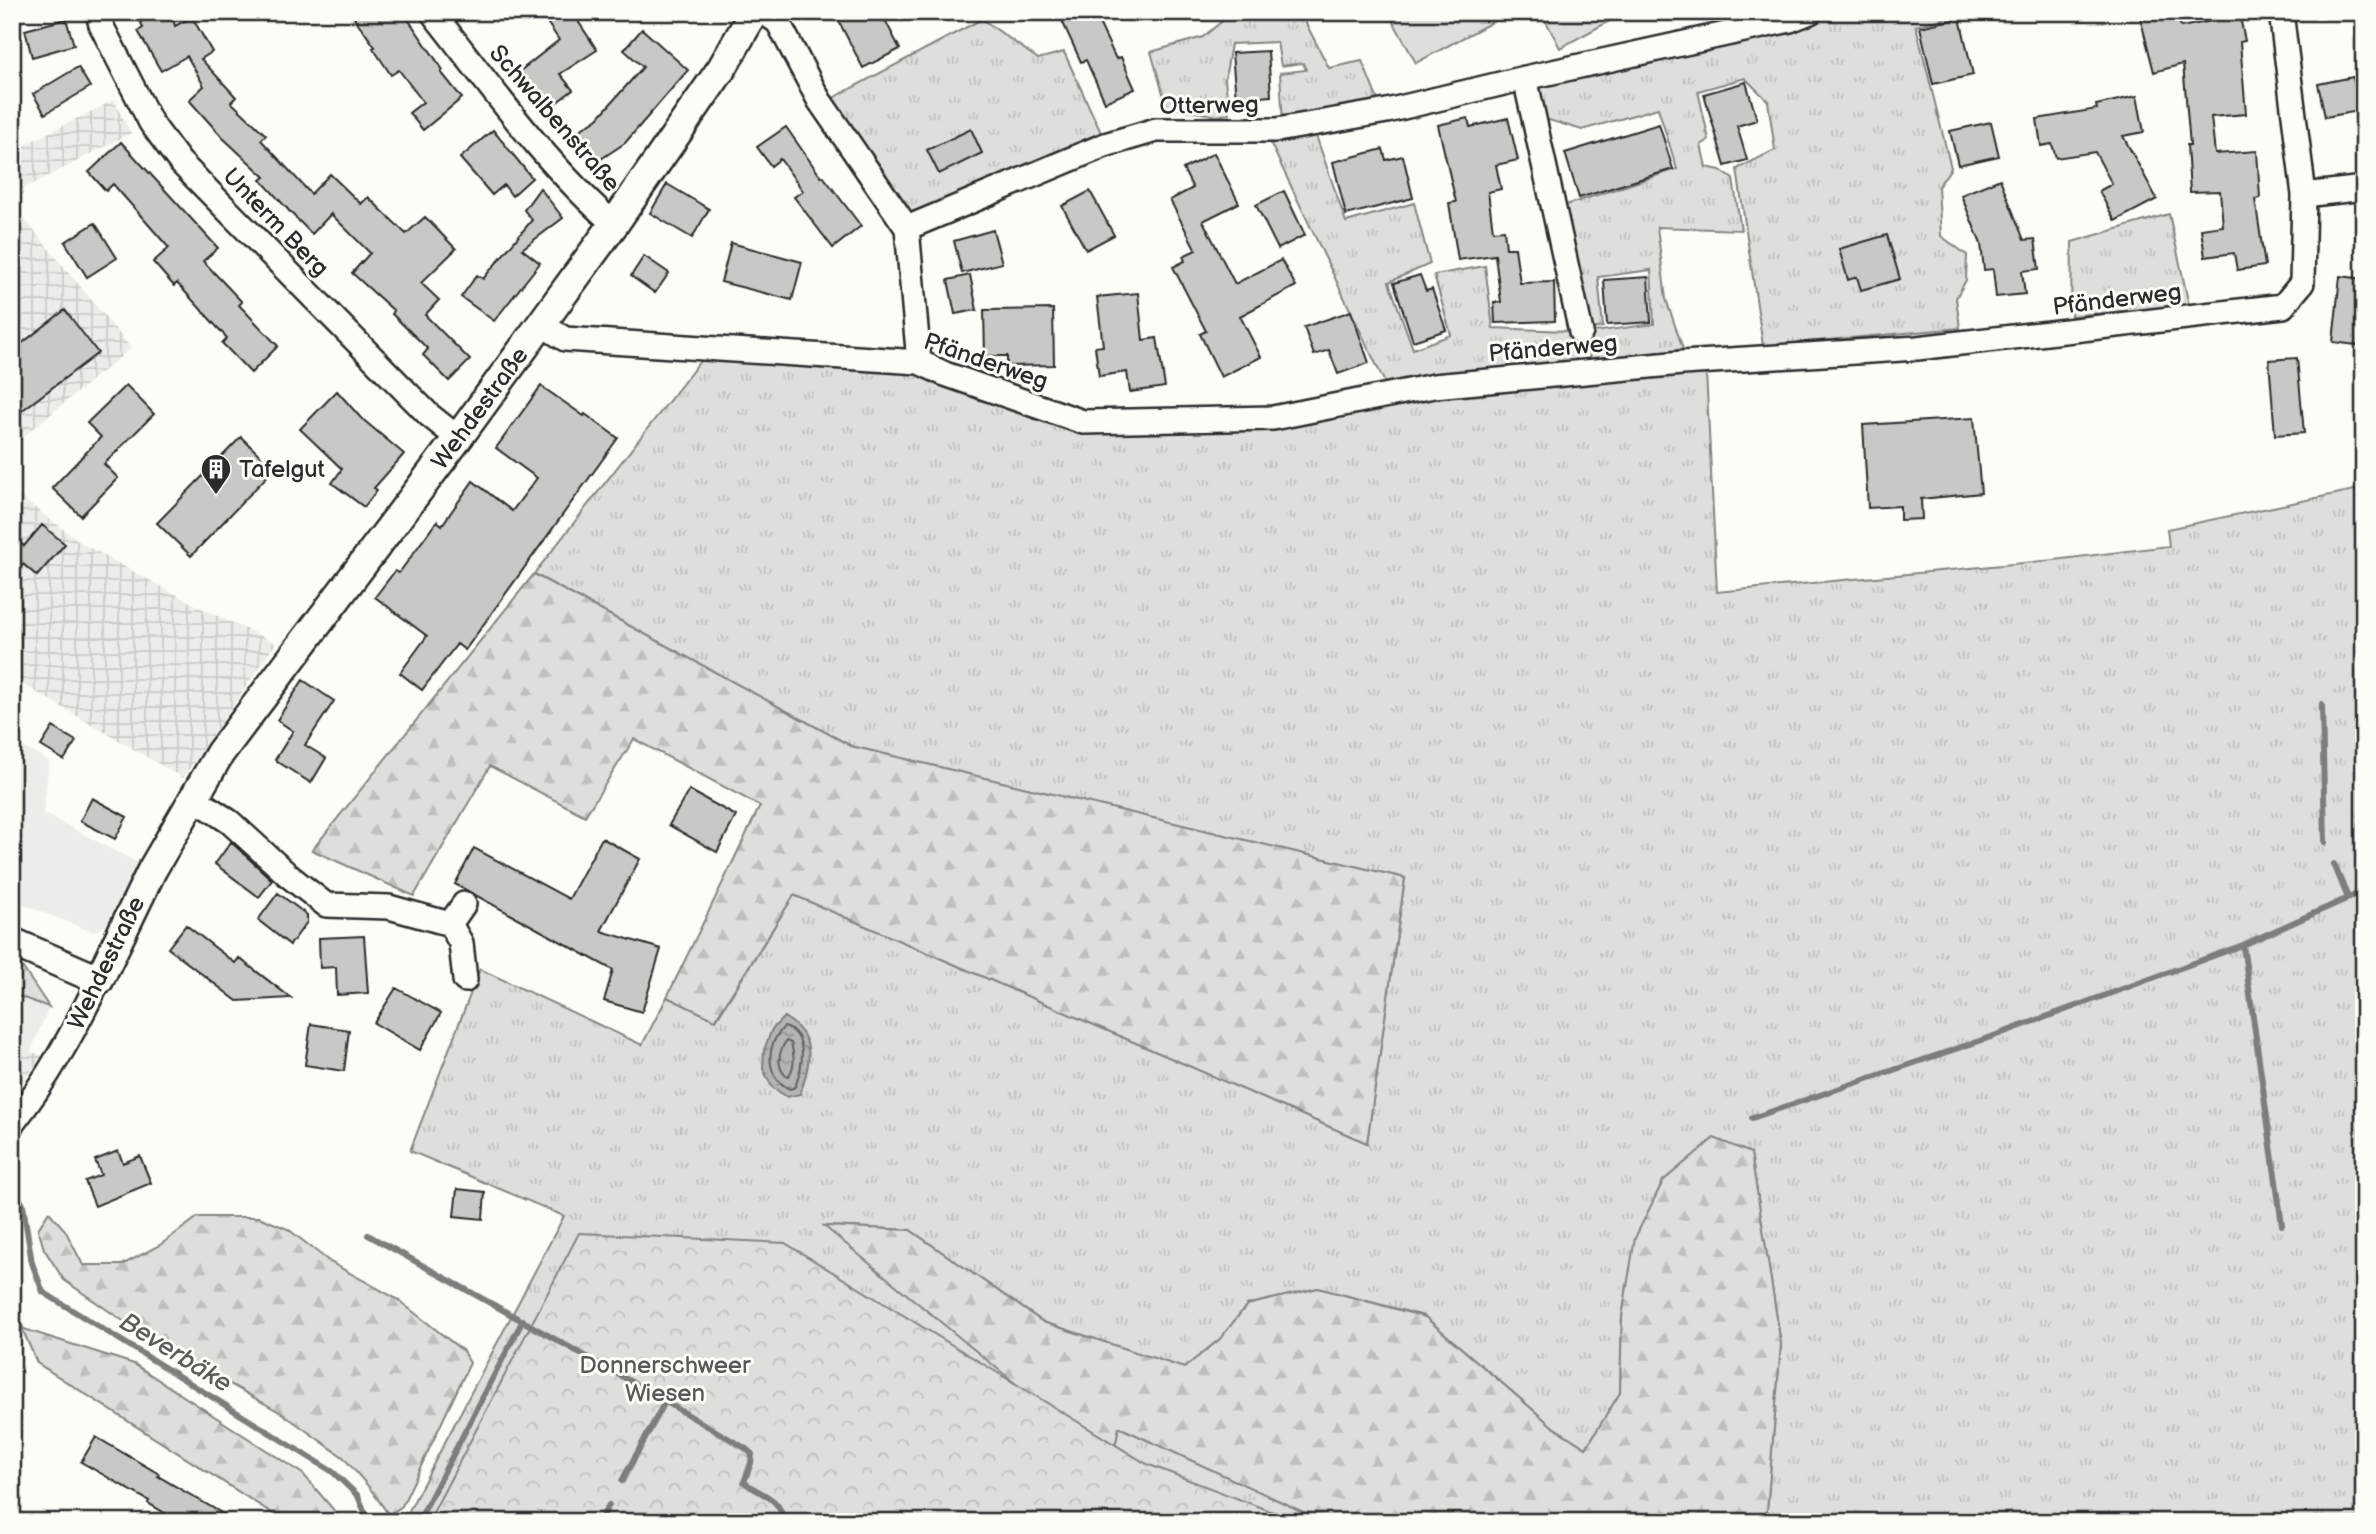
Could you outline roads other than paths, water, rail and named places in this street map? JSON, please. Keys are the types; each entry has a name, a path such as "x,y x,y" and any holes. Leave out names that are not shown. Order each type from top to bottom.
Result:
{"street":[{"name":"Unterm Berg","path":"98,12 101,26 150,123 180,162 429,415 458,438"},
{"name":"Schwalbenstraße","path":"432,12 530,136 588,201 614,224"},
{"name":"Wehdestraße","path":"12,1124 64,1049 152,870 220,752 458,438 614,224 722,68 754,12"},
{"path":"763,12 778,22 819,100 907,228 919,362"},
{"name":"Otterweg","path":"907,228 1105,145 1156,130 1277,130 1387,111 1790,20 1810,12"},
{"name":"Pfänderweg","path":"541,324 565,339 919,362 945,374 1083,422 1273,418 1434,386 1682,363 1917,348 2283,306 2302,284 2304,195 2281,12"},
{"path":"1525,78 1581,332"},
{"path":"2304,195 2364,188"},
{"path":"194,797 230,822 289,876 326,905 389,907 450,924 461,943 465,981"},
{"path":"450,924 464,904"},
{"path":"12,942 99,979"}],"water":[{"path":"784,1017 802,1033 808,1051 807,1072 800,1094 787,1097 772,1087 763,1069 764,1050 772,1029"}],"waterway":[{"path":"2322,704 2325,843"},
{"path":"2334,864 2348,898"},
{"path":"1752,1118 1991,1037 2243,945 2364,891"},
{"path":"2243,945 2282,1225"},
{"name":"Beverbäke","path":"12,1184 23,1205 32,1263 43,1292 333,1472 358,1496 369,1522"},
{"path":"368,1235 745,1448 752,1454 744,1482 774,1501 784,1522"},
{"path":"418,1522 523,1320"},
{"path":"622,1481 665,1402"},
{"path":"599,1522 609,1505"}],"place":[{"name":"Tafelgut","path":"216,496"}],"park label":[{"name":"Donnerschweer Wiesen","path":"665,1379"}]}
